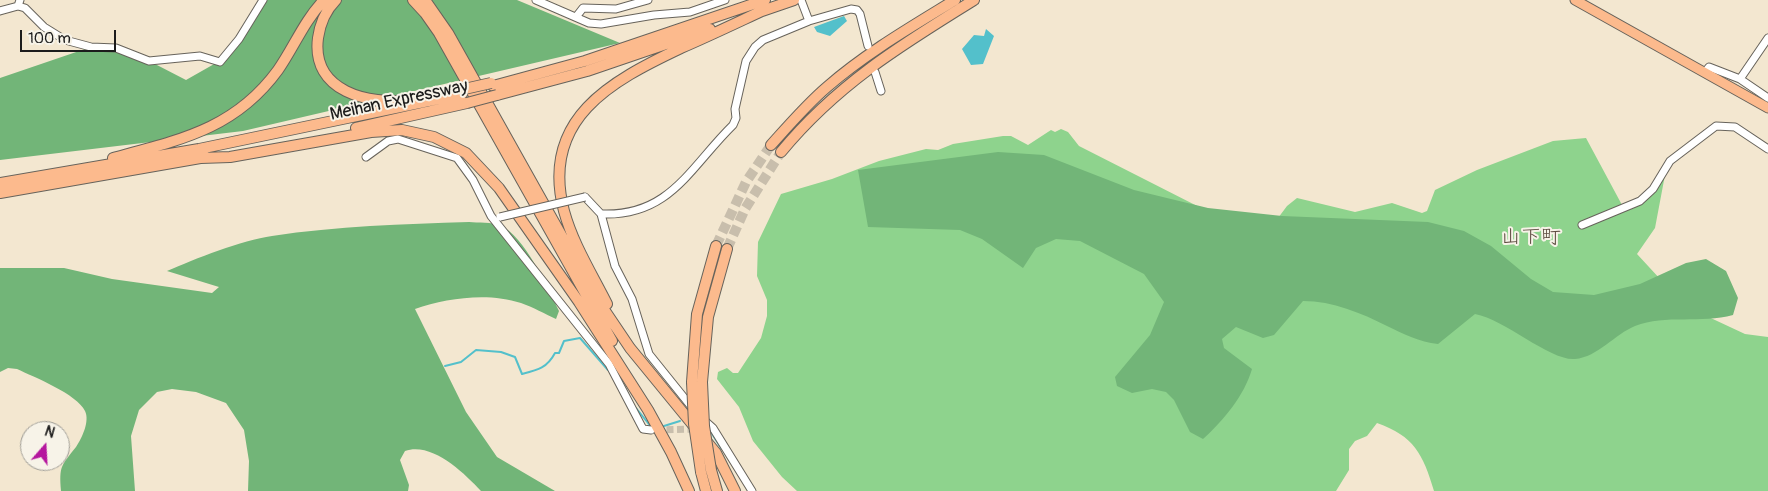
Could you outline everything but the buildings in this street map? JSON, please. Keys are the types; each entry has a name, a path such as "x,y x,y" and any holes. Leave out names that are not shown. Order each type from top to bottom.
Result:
{"highway":[{"path":"0,183 144,150 211,128 229,118 251,102 266,86 307,21 324,0"},
{"path":"336,0 320,25 317,50 322,65 337,86 359,98 386,102 463,96"},
{"path":"413,0 439,33 614,344 689,491"},
{"path":"425,0 448,33 597,299 653,378 716,453 735,491"},
{"name":"Meihan Expressway","path":"0,193 201,158 463,96 585,61 764,5 794,0"},
{"path":"771,145 808,105 847,71 889,41 955,0"},
{"path":"781,152 815,113 853,79 892,51 974,0"},
{"path":"653,378 609,307 573,237 560,188 561,167 568,138 585,109 608,86 764,5"},
{"name":"Meihan Expressway","path":"494,88 587,70 764,5"},
{"name":"Meihan Expressway","path":"0,183 199,149 463,96"},
{"path":"201,158 230,157 386,130 417,132 449,142 477,163 500,188 580,302 648,410"},
{"path":"716,246 697,314 692,382 694,424 706,471 717,491"},
{"path":"706,491 702,382 708,316 727,250"}],"main road":[{"path":"1575,0 1768,108"}],"street":[{"path":"0,11 19,3 44,26 65,40 91,47 128,51 149,61 200,56 220,62 239,40 263,0"},
{"path":"536,0 589,23 616,23 654,15 690,12 725,0"},
{"path":"576,17 583,8 616,9 648,0"},
{"path":"801,0 808,19"},
{"path":"601,214 617,215 649,206 662,200 677,188 733,125 736,118 736,109 746,61 750,52 763,40 808,19 845,9 857,10 868,46"},
{"path":"1740,79 1768,38"},
{"path":"1705,72 1710,67 1740,79 1768,98"},
{"path":"876,72 881,91"},
{"path":"1582,224 1640,201 1653,189 1670,161 1716,126 1734,127 1768,149"},
{"path":"366,157 388,140 398,139 456,158 473,180 491,216 609,364 643,429 651,430"},
{"path":"500,217 585,197 601,214 615,266 632,299 649,354 685,402 711,428 752,491"}],"green space":[{"path":"266,0 517,0 620,43 243,131 0,160 0,78 85,49 124,48 186,80 223,59"},
{"path":"1061,129 1068,132 1079,146 1207,211 1278,218 1287,206 1297,198 1355,212 1392,203 1422,213 1427,211 1435,190 1477,170 1553,141 1586,138 1622,205 1635,200 1665,175 1655,228 1637,254 1685,306 1745,334 1768,337 1768,491 1434,491 1426,467 1415,448 1400,434 1377,423 1367,436 1355,441 1349,449 1349,470 1336,491 797,491 782,477 753,441 739,407 717,379 718,372 727,368 733,373 738,373 761,338 767,316 767,300 757,276 758,242 781,194 832,179 879,161 926,149 938,150 953,144 1003,136 1011,136 1028,145 1051,130 1055,132"},
{"path":"998,152 1044,155 1134,190 1208,208 1282,216 1428,222 1464,231 1491,246 1531,279 1553,292 1594,295 1640,284 1686,263 1706,259 1726,271 1738,298 1733,315 1709,319 1647,322 1628,330 1599,350 1575,359 1553,354 1500,324 1475,314 1438,344 1412,337 1336,305 1303,301 1274,335 1263,338 1236,327 1222,339 1224,348 1252,369 1239,398 1203,439 1190,432 1174,400 1166,392 1152,389 1132,393 1117,386 1115,377 1150,335 1164,302 1144,274 1080,241 1056,239 1036,248 1023,268 982,239 960,230 868,227 858,170"},
{"path":"469,222 500,225 518,240 542,276 559,311 556,319 521,303 481,297 453,299 415,309 466,412 497,457 555,491 481,491 465,475 446,461 426,451 415,449 405,451 400,460 409,485 408,491 248,491 249,461 244,430 226,403 196,392 172,389 157,392 139,410 131,436 135,491 61,491 61,471 70,471 70,454 83,434 87,420 85,411 73,398 64,392 17,369 8,368 0,372 0,268 64,268 112,279 212,293 219,287 167,271 260,238 345,228"}],"water":[{"path":"844,16 847,21 830,36 817,32 814,27"},
{"path":"986,29 994,36 983,64 971,65 962,49 974,35 984,36"}],"waterway":[{"path":"445,366 461,362 476,350 501,352 515,357 522,374 537,370 549,362 555,353 559,353 564,341 580,338 608,370"},
{"path":"636,408 652,428"},
{"path":"664,426 680,421"},
{"path":"709,429 721,448"}],"tunnel":[{"path":"716,246 746,182 771,145"},
{"path":"727,249 745,209 781,152"},
{"path":"656,430 698,429"}],"district":[{"name":"山下町","path":"1531,238"}]}
